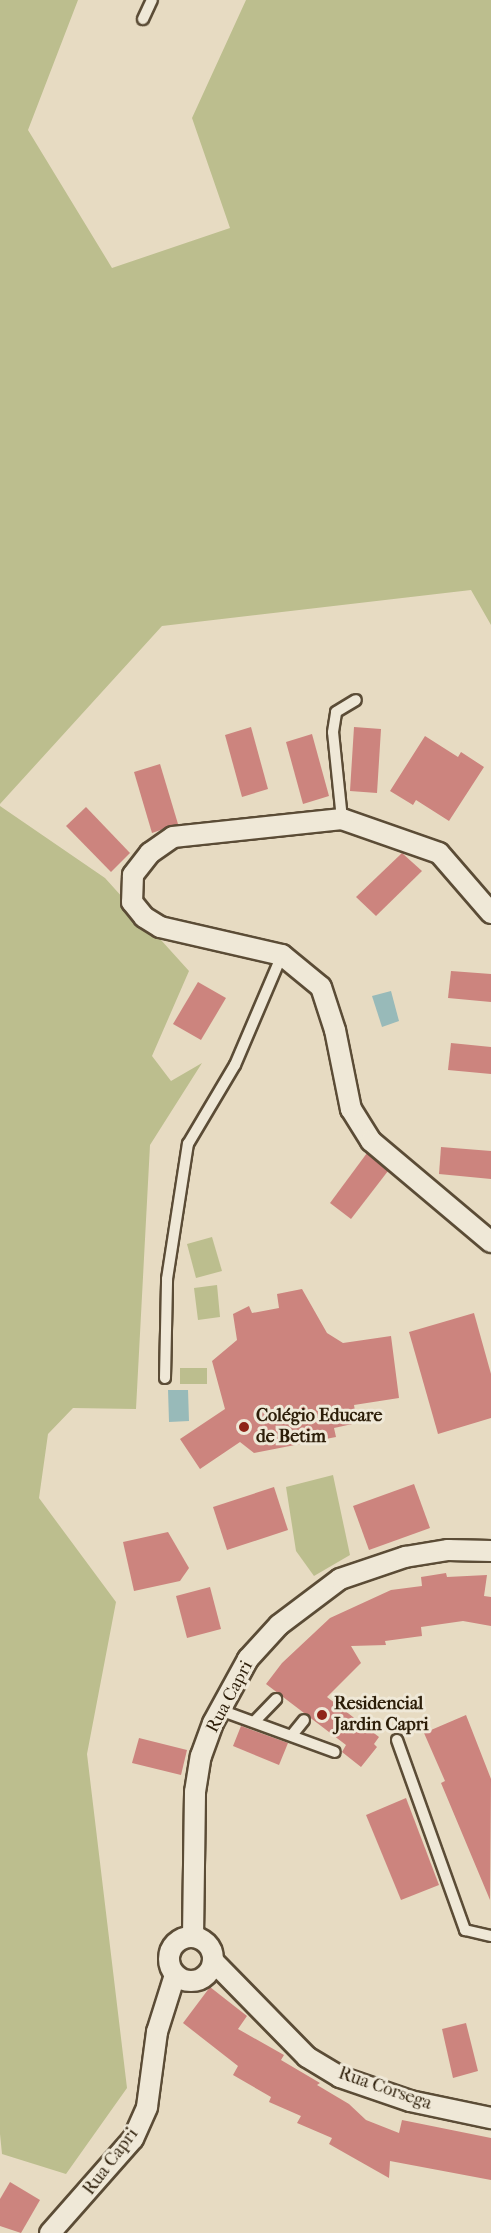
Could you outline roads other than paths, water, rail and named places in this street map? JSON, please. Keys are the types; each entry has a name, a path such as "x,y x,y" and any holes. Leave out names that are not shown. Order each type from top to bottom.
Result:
{"street":[{"path":"491,913 440,853 342,819 173,837 150,853 133,874 132,902 144,917 160,927 282,955 321,987 335,1030 351,1110 371,1141 491,1242"},
{"name":"Rua Capri","path":"50,2233 133,2139 147,2107 157,2032 175,1975 169,1960 170,1952 177,1941 193,1936 195,1792 201,1756 220,1710 248,1659 279,1625 340,1579 405,1557 448,1550 491,1551"},
{"path":"175,1975 182,1980 198,1981 208,1974 214,1962 211,1948 193,1936"},
{"name":"Rua Corsega","path":"214,1962 307,2057 340,2077 410,2101 491,2118"}],"lane":[{"path":"143,19 152,0"},
{"path":"342,819 333,732 336,711 356,699"},
{"path":"165,1378 167,1279 188,1144 236,1065 282,955"},
{"path":"254,1722 276,1699"},
{"path":"220,1710 335,1752"},
{"path":"292,1735 304,1720"},
{"path":"397,1740 465,1930 491,1936"}],"water":[{"path":"391,991 399,1021 382,1027 372,996"},
{"path":"168,1390 188,1390 189,1421 169,1422"}],"place":[{"name":"Colégio Educare de Betim","path":"244,1427"},
{"name":"Residencial Jardin Capri","path":"322,1715"}]}
